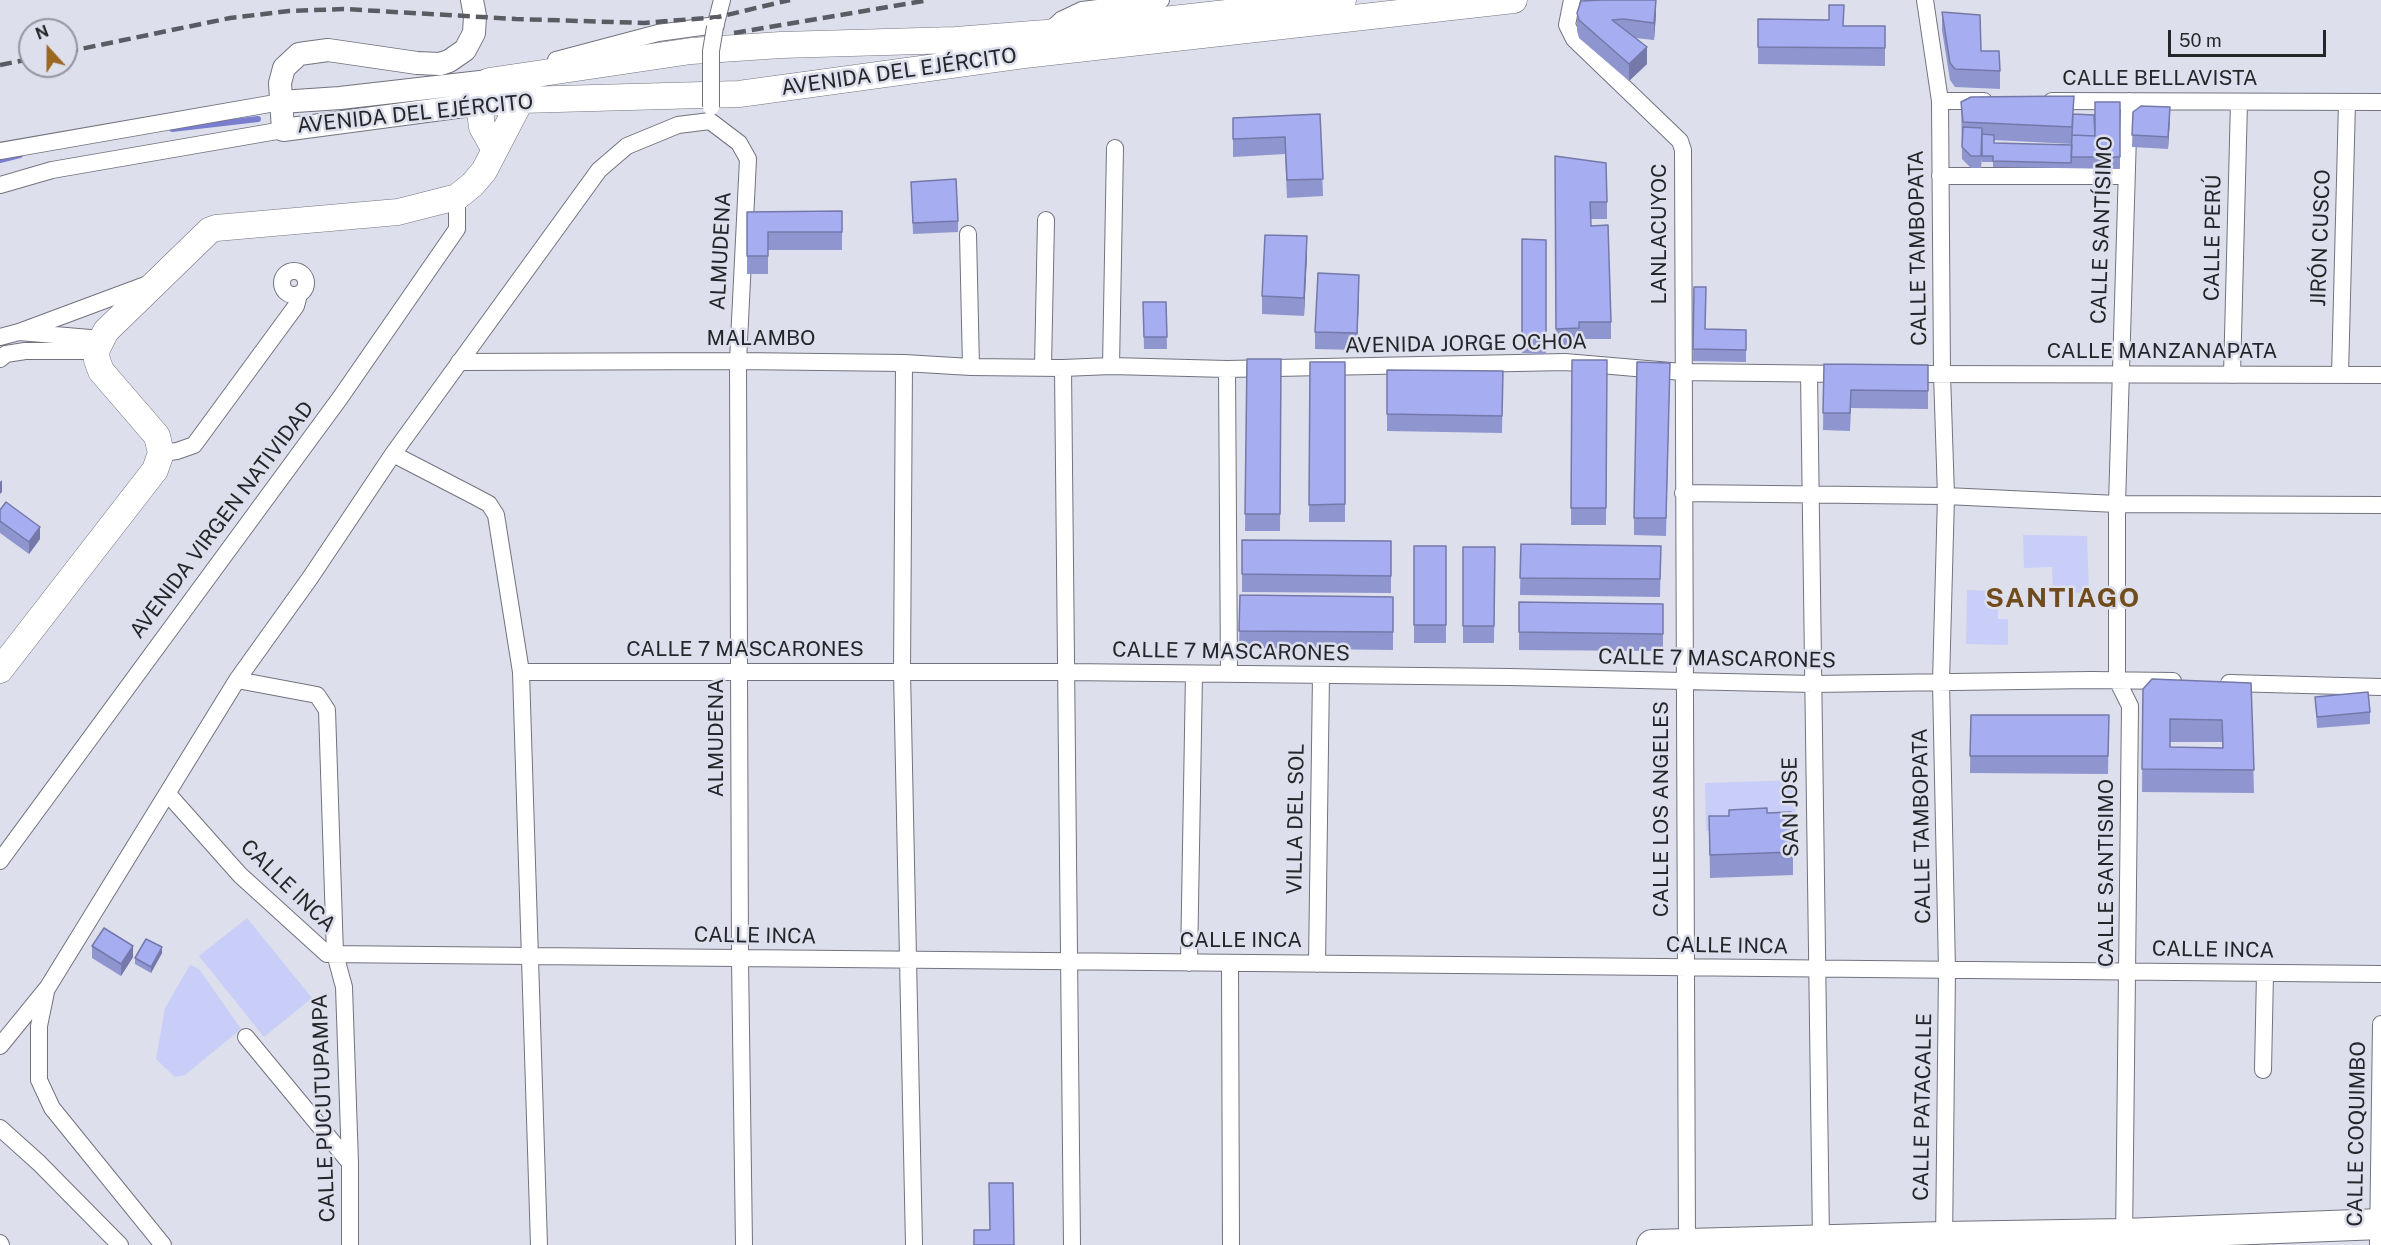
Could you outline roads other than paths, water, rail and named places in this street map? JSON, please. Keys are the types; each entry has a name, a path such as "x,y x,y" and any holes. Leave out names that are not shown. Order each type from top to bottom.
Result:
{"highway":[{"path":"1652,1245 1821,1240 2124,1240 2379,1231"}],"main road":[{"path":"283,130 280,83 284,68 299,54 328,50 417,63 440,64 465,50 474,33 475,16 471,0"},
{"name":"AVENIDA DEL EJÉRCITO","path":"281,102 484,92 520,88 691,51 781,45 956,40 1046,33 1343,0"},
{"name":"AVENIDA DEL EJÉRCITO","path":"520,88 739,94 1024,55 1514,0"},
{"path":"0,670 155,470 161,453 157,436 101,371 97,360 99,345 106,331 210,230 221,226 398,212 457,197 478,178 495,150 520,88"},
{"path":"484,92 482,127 495,150"},
{"name":"AVENIDA DEL EJÉRCITO","path":"283,130 484,92"}],"street":[{"path":"0,1046 48,987 237,680 310,578 393,454 599,170 627,146 711,114 711,51 722,0"},
{"path":"1046,33 1061,20 1082,10 1161,0"},
{"name":"LANLACUYOC","path":"1572,0 1568,25 1574,39 1680,141 1682,146 1682,372"},
{"name":"CALLE TAMBOPATA","path":"1925,0 1940,101 1942,374 1946,496 1941,682 1947,970"},
{"path":"484,92 514,69 658,33 715,26"},
{"path":"1940,101 1999,101"},
{"name":"CALLE BELLAVISTA","path":"2034,101 2381,102"},
{"name":"CALLE SANTÍSIMO","path":"2116,504 2129,101"},
{"path":"0,151 281,102"},
{"name":"CALLE PERÚ","path":"2232,375 2239,102"},
{"name":"JIRÓN CUSCO","path":"2340,375 2347,102"},
{"name":"ALMUDENA","path":"711,114 739,143 748,159 738,361 740,958 744,1245"},
{"path":"0,185 52,170 283,130"},
{"path":"1111,366 1115,148"},
{"path":"1940,176 2126,176"},
{"name":"AVENIDA VIRGEN NATIVIDAD","path":"0,861 340,398 457,229 457,197"},
{"path":"1043,367 1046,220"},
{"path":"969,234 971,367"},
{"path":"0,337 160,279"},
{"path":"161,453 177,451 194,445 296,306 299,295"},
{"path":"19,332 99,345"},
{"path":"0,359 6,354 25,351 99,345"},
{"name":"MALAMBO","path":"459,362 738,361 1063,368"},
{"name":"AVENIDA JORGE OCHOA","path":"1063,368 1111,366 1227,369 1565,362 1682,372 1864,374"},
{"path":"904,363 902,672 914,1245"},
{"path":"1063,368 1072,1245"},
{"path":"1227,369 1229,674"},
{"name":"CALLE LOS ANGELES","path":"1682,372 1687,1244"},
{"name":"SAN JOSE","path":"1809,374 1821,1240"},
{"path":"1886,374 1942,374"},
{"name":"CALLE MANZANAPATA","path":"1942,374 2381,375"},
{"path":"393,454 489,504 496,515 521,672 539,1245"},
{"path":"1683,493 1946,496 2116,504 2381,505"},
{"name":"CALLE SANTISIMO","path":"2116,504 2117,680 2130,706 2129,972 2124,1240"},
{"name":"CALLE 7 MASCARONES","path":"521,672 1067,672 1813,684 2117,680 2194,682"},
{"path":"1189,963 1194,674"},
{"name":"VILLA DEL SOL","path":"1317,964 1321,675"},
{"name":"CALLE PUCUTUPAMPA","path":"237,680 317,695 327,710 335,954 344,987 350,1163 350,1245"},
{"path":"2216,682 2381,687"},
{"name":"CALLE INCA","path":"168,794 240,874 327,954 2381,974"},
{"path":"1230,963 1231,1245"},
{"name":"CALLE PATACALLE","path":"1944,1241 1947,970"},
{"path":"2263,1070 2265,973"},
{"path":"48,987 39,1026 39,1080 52,1108 163,1245"},
{"name":"CALLE COQUIMBO","path":"2379,1231 2381,1024"},
{"path":"246,1037 350,1163"},
{"path":"0,1128 39,1163 120,1245"}],"waterway":[{"path":"172,129 258,119"},
{"path":"0,160 20,155"}],"railway":[{"path":"78,50 230,18 289,11 344,9 516,19 644,23 718,17 790,0"},
{"path":"734,33 929,0"},
{"path":"0,65 18,61"}],"district":[{"name":"SANTIAGO","path":"2063,599"}]}
